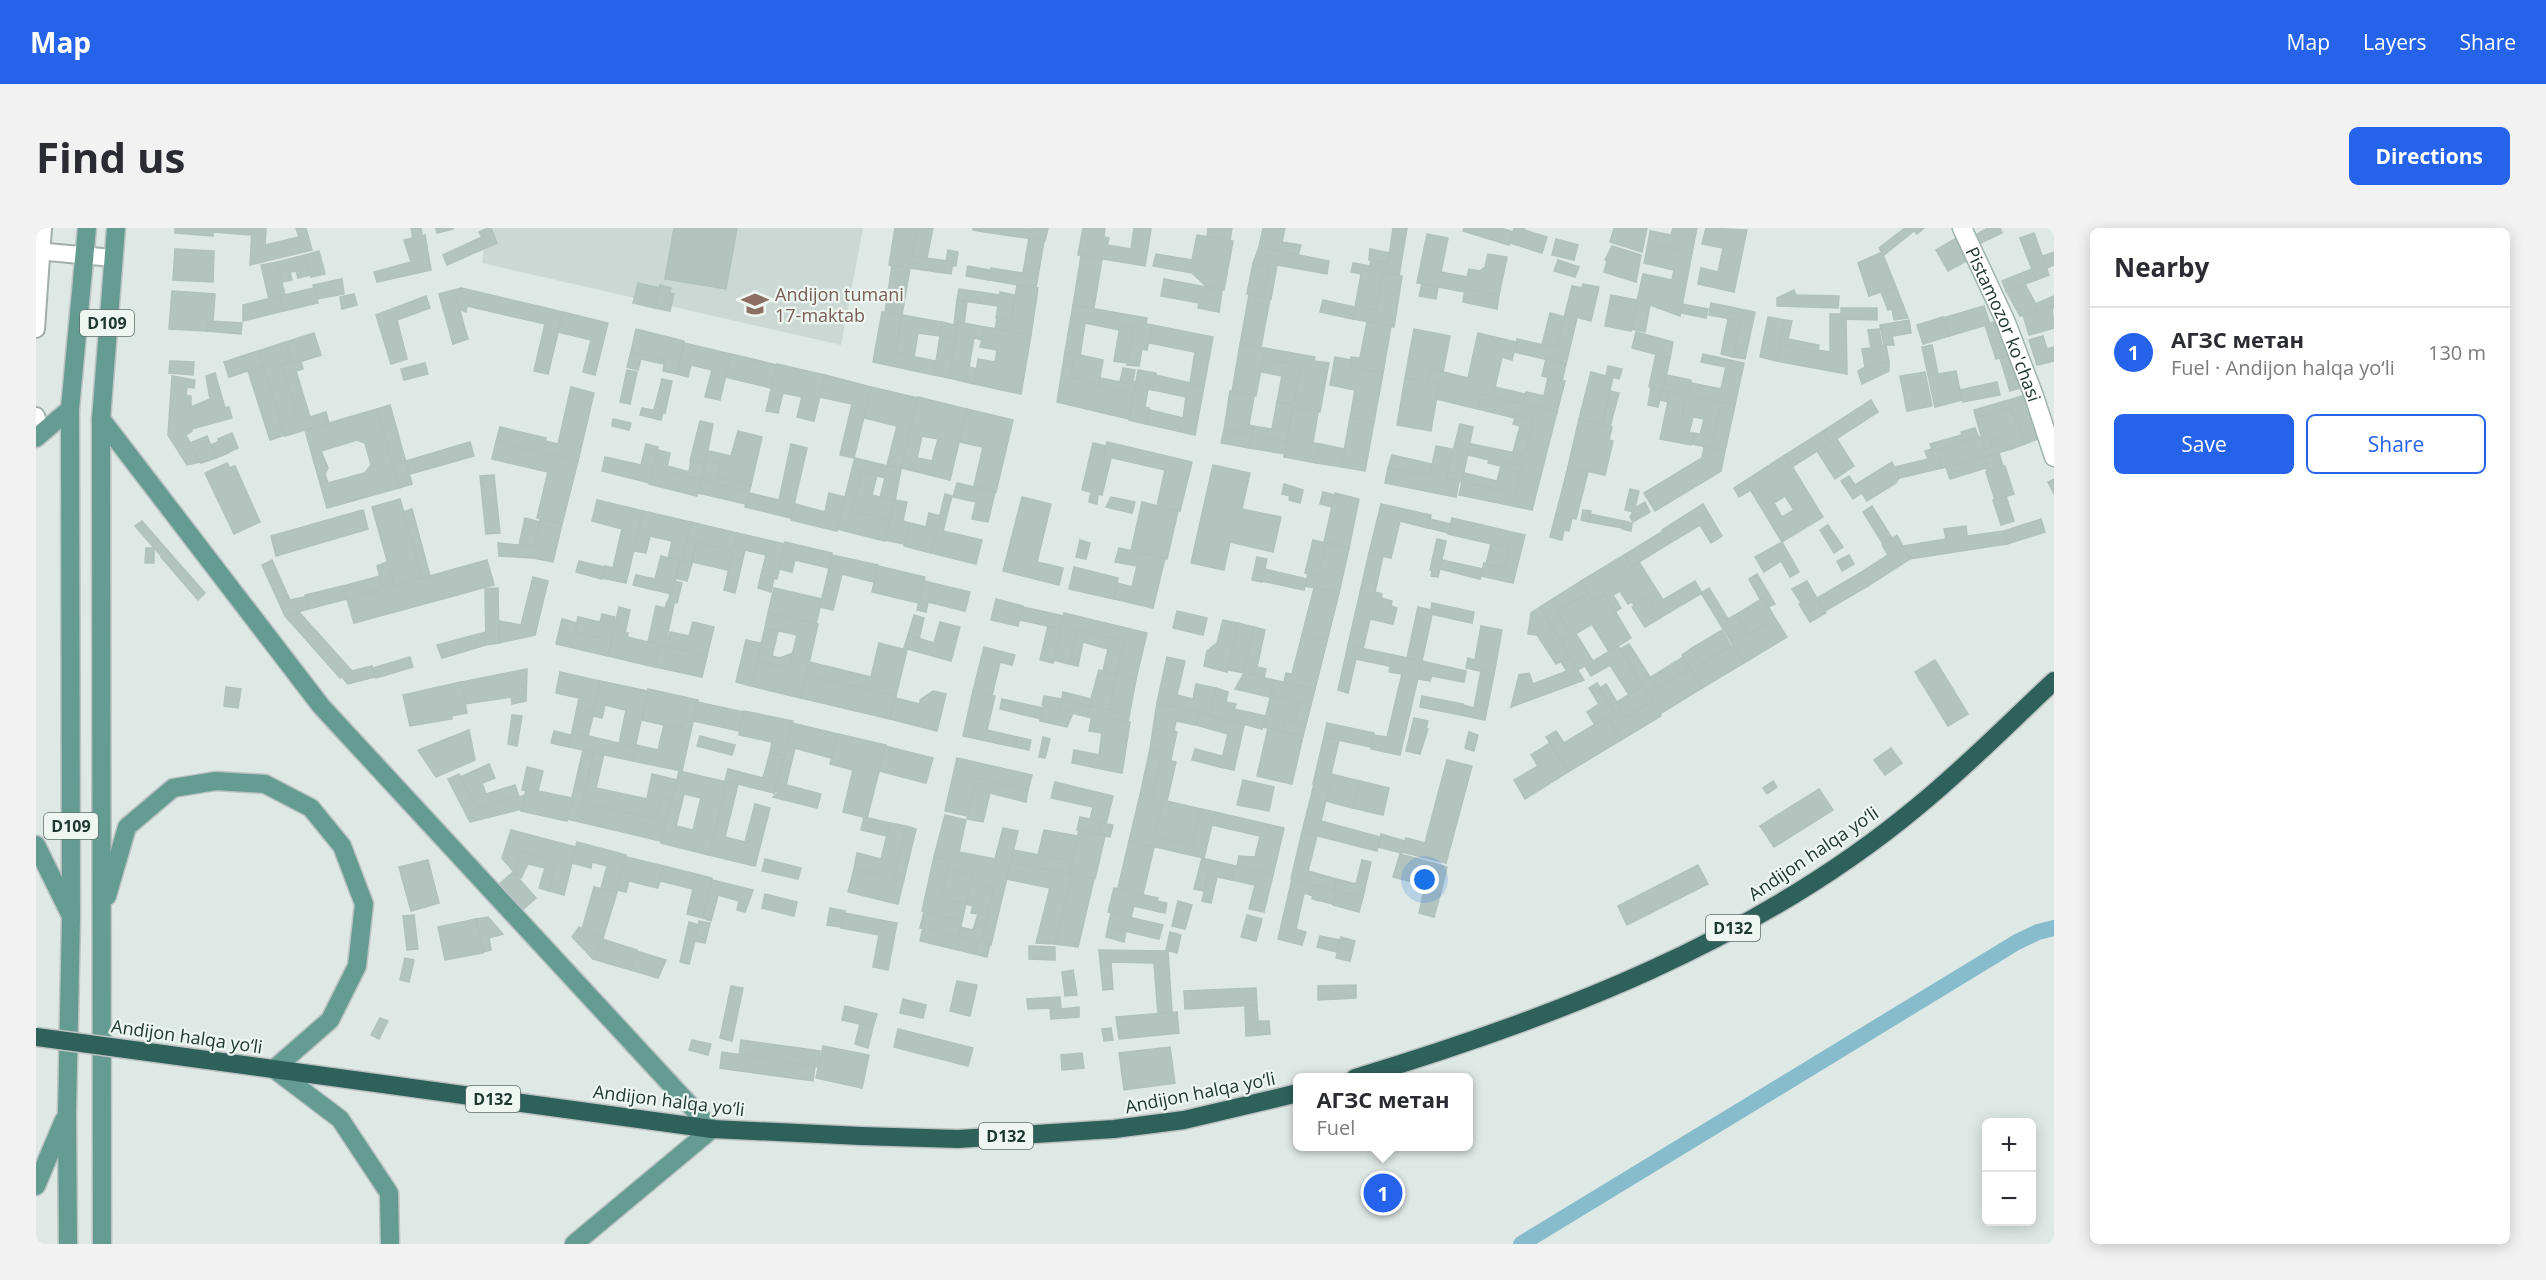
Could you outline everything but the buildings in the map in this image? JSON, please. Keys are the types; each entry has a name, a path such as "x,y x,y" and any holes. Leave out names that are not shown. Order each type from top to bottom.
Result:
{"highway":[{"name":"Andijon halqa yo‘li","path":"1367,1073 1483,1036 1597,994 1761,914 1840,864 1917,807 2054,681"},
{"name":"Andijon halqa yo‘li","path":"36,1037 712,1129 958,1138 1037,1134 1114,1129 1184,1120 1293,1095"}],"main road":[{"name":"D109","path":"68,1244 67,1113 71,918 70,409 87,228"},
{"name":"D109","path":"102,1235 101,419 116,228"},
{"path":"38,429 70,409"},
{"path":"101,419 321,706 712,1129 574,1244"},
{"path":"101,918 127,827 173,788 216,781 265,784 311,808 342,846 364,904 357,966 330,1020 274,1069 340,1119 389,1193 390,1244"},
{"path":"36,845 71,918"},
{"path":"36,1186 67,1113"},
{"path":"102,1235 111,1244"}],"street":[{"path":"36,329 38,251 43,228"},
{"name":"Pistamozor ko'chasi","path":"1962,228 2005,320 2054,457"},
{"path":"38,251 113,258"}],"shaded area":[{"name":"Andijon tumani 17-maktab","path":"487,228 863,228 841,345 482,263"}],"waterway":[{"path":"1521,1244 2017,942 2038,932 2054,928"}],"place":[{"name":"Andijon tumani 17-maktab","path":"755,304"},
{"name":"АГЗС метан","path":"1383,1193"}]}
